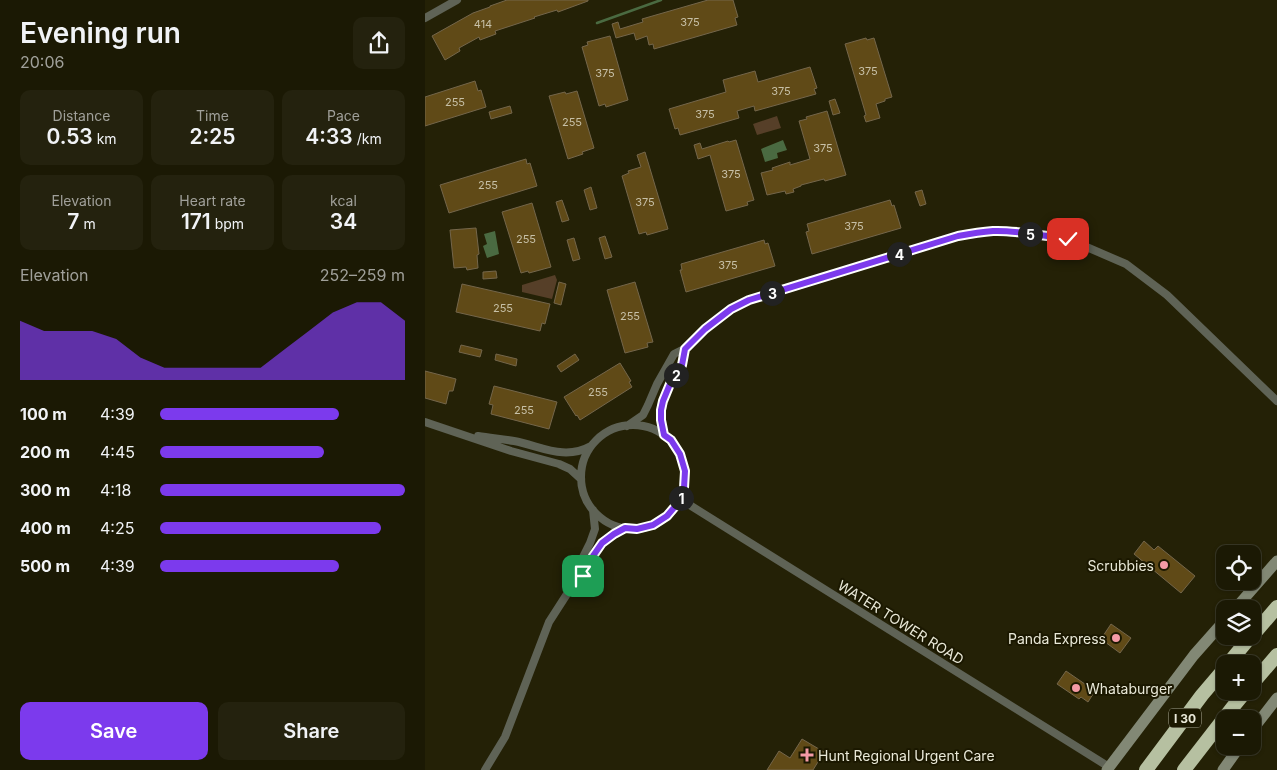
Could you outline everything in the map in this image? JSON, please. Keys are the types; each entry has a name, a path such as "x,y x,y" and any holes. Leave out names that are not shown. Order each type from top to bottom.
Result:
{"highway":[{"path":"1261,625 1277,607"},
{"path":"1235,655 1244,645"},
{"path":"1261,674 1277,655"},
{"name":"I 30","path":"1146,770 1216,679"},
{"name":"I 30","path":"1184,770 1238,700"}],"main road":[{"path":"1243,600 1277,561"},
{"path":"1108,768 1194,655 1216,630"},
{"path":"1261,719 1277,698"},
{"path":"1223,770 1234,755"}],"street":[{"path":"425,18 457,0"},
{"path":"627,426 643,415 657,384 674,354 685,349 705,329 731,309 749,300 958,236 994,231 1068,239 1126,264 1167,295 1277,401"},
{"path":"664,435 661,420 663,401 670,384 682,365 685,349"},
{"path":"425,422 511,451 559,464 570,469 581,479"},
{"path":"463,434 515,441 560,453 577,452 592,445 605,433 613,429 627,426 649,427 664,435 676,447 683,462 684,488 673,510 660,521 645,528 625,528 605,521 593,510 585,496 581,479 584,461 592,445"},
{"name":"WATER TOWER ROAD","path":"680,499 1108,768"},
{"path":"567,594 595,529 593,510"},
{"path":"485,770 505,736 549,622 567,594 583,576 602,543 625,528"}],"shaded area":[{"path":"777,116 781,128 757,135 753,124"},
{"path":"783,140 787,150 777,153 778,158 765,162 761,149"},
{"path":"495,231 499,254 487,258 483,246 487,244 484,234"},
{"path":"555,275 557,280 552,299 522,292 522,285"}],"building":[{"path":"507,0 588,1 495,31 496,34 480,40 479,37 459,48 460,51 445,60 432,36 473,13"},
{"path":"708,0 733,0 738,17 735,18 737,25 654,49 653,44 649,45 647,36 636,40 634,33 616,38 612,24 618,22 620,29 643,22 642,19"},
{"path":"610,36 628,100 606,107 605,104 599,106 582,47 588,45 587,42"},
{"path":"866,38 867,40 874,38 892,97 876,104 880,118 866,122 864,116 866,115 845,44"},
{"path":"810,67 817,88 814,89 816,94 755,111 754,106 737,111 739,118 680,135 678,128 675,129 669,109 726,92 723,80 755,71 758,82"},
{"path":"475,81 478,91 481,90 486,107 425,126 425,97"},
{"path":"577,91 594,148 568,159 549,96"},
{"path":"835,99 840,113 833,115 829,101"},
{"path":"510,106 512,113 491,119 489,112"},
{"path":"827,111 846,175 801,185 793,189 794,192 786,194 785,191 767,195 761,173 790,162 790,165 810,159 799,121"},
{"path":"736,140 754,200 747,202 748,205 726,211 710,155 698,159 694,145 700,143 702,149"},
{"path":"645,152 668,229 647,235 646,232 639,234 622,176 629,173 628,171 641,167 637,155"},
{"path":"526,159 527,164 530,163 537,186 449,213 440,185"},
{"path":"591,187 597,208 590,210 584,190"},
{"path":"922,190 926,204 920,206 915,192"},
{"path":"562,200 569,220 562,222 556,202"},
{"path":"890,200 892,206 894,205 901,228 812,254 806,232 809,231 807,224"},
{"path":"532,203 551,267 529,273 528,271 521,273 502,212"},
{"path":"476,228 479,254 477,255 478,268 467,270 466,267 454,268 450,230"},
{"path":"605,236 612,257 605,259 599,238"},
{"path":"574,238 580,259 573,261 567,240"},
{"path":"764,240 765,244 768,243 775,266 686,292 680,270 682,270 681,264"},
{"path":"496,271 497,278 483,279 483,272"},
{"path":"559,282 566,284 561,305 554,303"},
{"path":"635,282 653,342 647,343 648,347 625,353 607,290"},
{"path":"462,284 550,304 545,324 542,323 540,331 456,312"},
{"path":"461,345 482,350 480,357 459,352"},
{"path":"496,354 517,359 516,366 495,360"},
{"path":"575,354 579,360 561,372 557,366"},
{"path":"620,363 631,381 629,382 632,387 580,420 564,397"},
{"path":"425,371 456,379 453,391 449,391 446,404 425,398"},
{"path":"494,386 557,402 549,429 491,414 493,405 489,404"},
{"name":"Scrubbies","path":"1144,541 1154,550 1158,546 1195,576 1181,593 1134,554"},
{"name":"Panda Express","path":"1111,624 1131,638 1120,653 1101,639"},
{"name":"Whataburger","path":"1066,671 1095,691 1088,702 1081,697 1079,699 1057,684"},
{"path":"802,739 824,752 813,770 767,770 779,751 790,758"}],"waterway":[{"path":"597,23 661,0"}],"place":[{"name":"Scrubbies","path":"1164,565"},
{"name":"Panda Express","path":"1116,638"},
{"name":"Whataburger","path":"1076,688"},
{"name":"Hunt Regional Urgent Care","path":"807,755"}],"route":[{"path":"583,576 602,543 625,528 645,528 660,521 673,510 682,496 685,471 676,447 664,435 661,420 663,401 670,384 682,365 685,349 705,329 731,309 749,300 958,236 994,231 1068,239"}]}
